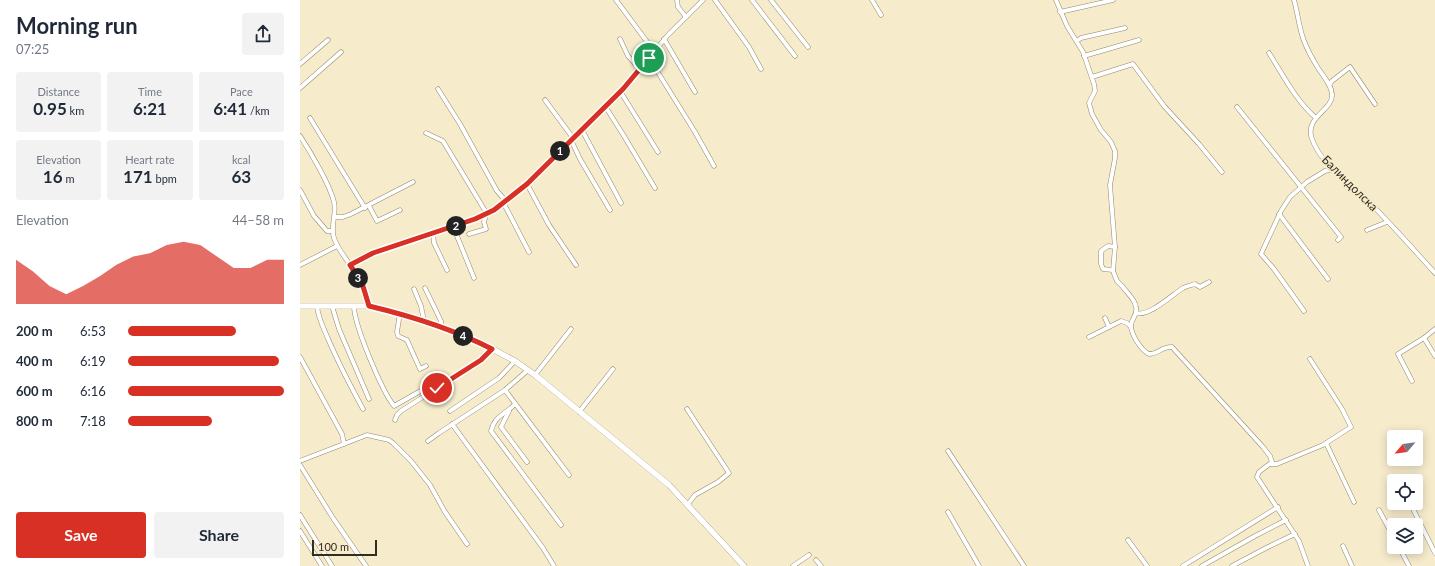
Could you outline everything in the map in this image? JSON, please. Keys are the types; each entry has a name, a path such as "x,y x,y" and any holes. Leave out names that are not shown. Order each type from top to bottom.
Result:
{"main road":[{"path":"300,306 369,306 400,313 442,328 516,361 669,485 744,566"}],"street":[{"path":"616,0 654,51"},
{"path":"677,0 678,7 686,17"},
{"path":"350,265 373,253 456,226 486,214 527,184 620,91 664,39 702,0"},
{"path":"715,0 749,47 761,70"},
{"path":"752,0 795,56"},
{"path":"771,0 808,47"},
{"path":"872,0 881,15"},
{"path":"1056,0 1060,12 1077,41 1092,76 1095,88 1089,103 1090,110 1115,151 1115,158 1110,178 1115,247 1113,270 1120,285 1136,304 1136,313 1131,327"},
{"path":"1060,12 1113,0"},
{"path":"1294,0 1304,40 1314,63 1329,85 1350,67 1375,104"},
{"path":"1077,41 1082,38 1125,28"},
{"path":"620,39 628,56 639,68"},
{"path":"664,39 695,92"},
{"path":"300,64 328,40"},
{"path":"1084,56 1138,40"},
{"path":"300,88 341,52"},
{"path":"1269,53 1297,97 1316,118"},
{"path":"649,58 695,132 714,166"},
{"path":"1092,76 1134,64 1164,106 1199,144 1222,172"},
{"name":"Балиндолска","path":"1329,85 1332,99 1316,118 1313,124 1311,132 1312,141 1319,152 1333,168 1367,200 1435,273"},
{"path":"438,88 504,201 530,252"},
{"path":"620,91 658,152"},
{"path":"545,100 572,139 580,159 610,210"},
{"path":"605,106 655,188"},
{"path":"1237,107 1341,237 1338,240"},
{"path":"310,118 377,221 400,210"},
{"path":"582,130 621,203"},
{"path":"426,133 443,141 486,214 484,222 486,229 469,234"},
{"path":"300,136 332,195 335,217 332,231 337,246 362,283 369,306"},
{"path":"1304,311 1274,268 1261,254 1279,214 1290,197 1306,182 1333,168"},
{"path":"335,217 347,216 414,182"},
{"path":"527,184 549,225 576,266"},
{"path":"300,190 319,223 327,231 332,231"},
{"path":"1279,214 1328,279"},
{"path":"1367,230 1387,222"},
{"path":"456,226 457,236 474,278"},
{"path":"433,233 434,243 447,270"},
{"path":"300,265 337,246"},
{"path":"1113,270 1103,269 1101,264 1101,251 1108,246 1115,247"},
{"path":"1136,313 1140,314 1146,312 1184,288 1196,284 1200,287 1209,282"},
{"path":"426,288 441,321 442,328"},
{"path":"414,289 424,321"},
{"path":"317,306 318,315 336,357 363,410"},
{"path":"332,306 339,329 369,399"},
{"path":"354,306 356,320 383,388 395,406 432,384"},
{"path":"400,313 397,332 398,336 407,340 420,369 426,366"},
{"path":"1105,318 1109,327"},
{"path":"1089,337 1121,321 1127,323 1131,327 1138,343 1146,353 1156,354 1169,347 1174,349 1263,447 1271,459 1272,462 1270,464"},
{"path":"535,375 571,329"},
{"path":"1412,381 1398,354 1424,338 1435,329"},
{"path":"1424,338 1435,356"},
{"path":"395,420 397,415 401,412 481,360 492,349"},
{"path":"300,357 342,434 344,444"},
{"path":"1308,566 1295,534 1257,477 1259,472 1270,464 1277,464 1326,443 1351,427 1342,409 1310,359"},
{"path":"450,410 499,378 516,361"},
{"path":"428,441 505,390 528,370"},
{"path":"579,412 612,370"},
{"path":"505,390 569,475"},
{"path":"516,404 495,420 491,431 561,525"},
{"path":"687,409 729,473 718,482 695,495 688,504"},
{"path":"510,410 501,427 527,462"},
{"path":"452,424 543,548 554,566"},
{"path":"300,461 314,454 367,435 380,437 393,443 411,461 430,485 445,512 467,544"},
{"path":"1326,443 1354,502"},
{"path":"948,451 1024,566"},
{"path":"300,465 333,518 366,566"},
{"path":"1183,566 1278,507"},
{"path":"1380,510 1387,524"},
{"path":"1414,510 1435,553"},
{"path":"948,512 979,566"},
{"path":"300,514 332,566"},
{"path":"1202,566 1286,520"},
{"path":"300,531 322,566"},
{"path":"1232,566 1295,534"},
{"path":"1128,540 1147,566"},
{"path":"1343,546 1352,566"},
{"path":"793,566 809,554"},
{"path":"1403,554 1409,566"},
{"path":"816,560 821,566"}],"route":[{"path":"437,388 481,360 492,349 424,321 400,313 369,306 362,283 350,265 373,253 475,219 494,210 527,184 623,89 649,58"}]}
